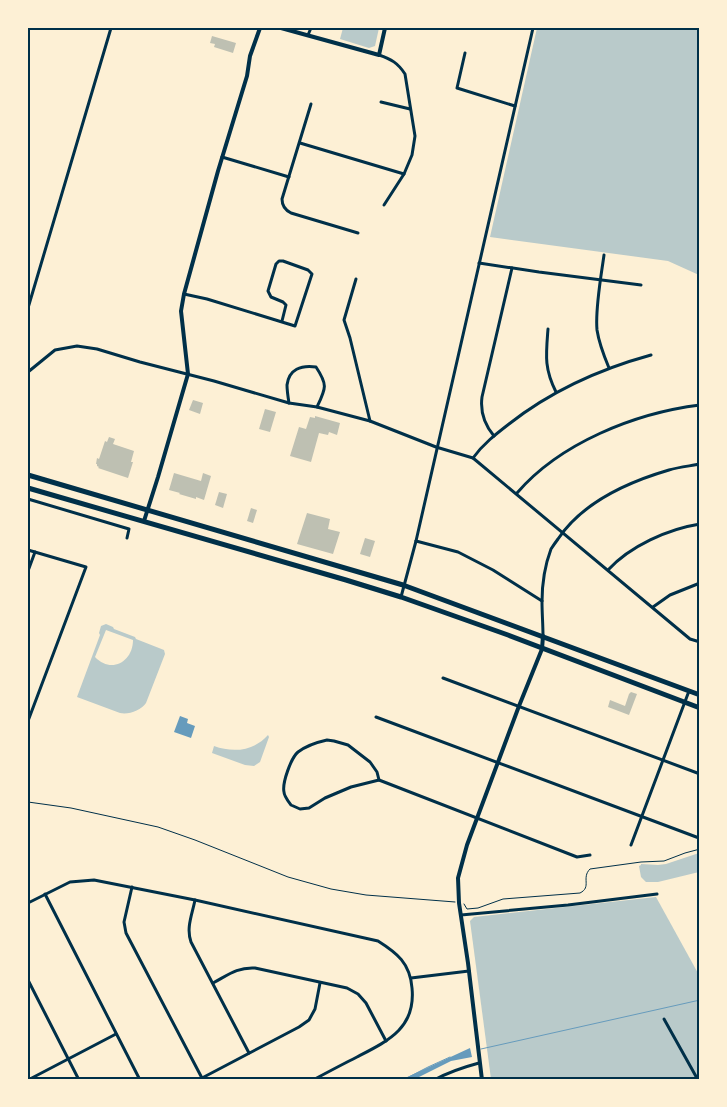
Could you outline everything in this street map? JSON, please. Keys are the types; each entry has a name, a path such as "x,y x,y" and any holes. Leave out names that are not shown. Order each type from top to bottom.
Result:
{"main road":[{"path":"28,474 404,585 700,695"},
{"path":"28,488 401,597 700,708"}],"street":[{"path":"28,308 111,28"},
{"path":"144,521 188,374 181,311 184,294 222,157 247,76 250,56 260,28"},
{"path":"281,28 389,58 400,66 406,74 415,136 412,155 404,174 384,205"},
{"path":"308,35 311,28"},
{"path":"379,55 385,28"},
{"path":"401,597 416,541 533,28"},
{"path":"465,53 457,88 515,106"},
{"path":"381,102 410,109"},
{"path":"311,104 282,203 288,211 358,233"},
{"path":"300,143 404,174"},
{"path":"222,157 289,177"},
{"path":"604,255 597,331 608,368"},
{"path":"184,294 207,299 295,326 312,274 308,270 281,261 276,264 268,291 271,297 283,302 286,306 282,321"},
{"path":"479,263 641,285"},
{"path":"494,436 482,416 481,406 512,268"},
{"path":"356,280 344,320 370,421"},
{"path":"548,329 547,368 550,381 556,392"},
{"path":"28,370 55,350 77,346 289,402 370,421 436,447 474,458 690,638 700,642"},
{"path":"474,458 480,449 494,436 524,412 556,392 608,368 651,355"},
{"path":"289,402 287,385 290,376 298,368 316,367 323,378 325,388 317,408"},
{"path":"517,493 527,481 547,465 589,438 634,419 700,405"},
{"path":"482,1080 458,895 458,878 467,845 542,649 544,576 552,548 562,532 575,518 592,505 630,484 650,476 672,469 700,464"},
{"path":"28,499 129,528 127,538"},
{"path":"608,570 621,558 647,542 679,529 700,524"},
{"path":"416,541 458,552 493,570 542,602"},
{"path":"28,550 86,567 28,721"},
{"path":"28,571 35,552"},
{"path":"653,607 670,595 700,583"},
{"path":"444,678 700,774"},
{"path":"631,845 689,691"},
{"path":"376,717 699,838"},
{"path":"379,780 377,772 370,762 348,745 327,740 299,751 294,757 284,783 284,792 291,805 300,809 309,808 325,798 351,787 379,780 577,857 590,855"},
{"path":"28,903 70,882 94,880 195,900 378,941 393,950 403,961 411,978 412,1006 404,1023 398,1032 386,1042 313,1080"},
{"path":"132,887 124,922 126,933 202,1079 309,1020 315,1009 320,983"},
{"path":"45,894 140,1080"},
{"path":"461,915 657,894"},
{"path":"195,900 189,928 191,942 249,1053"},
{"path":"213,983 236,970 255,968 348,988 358,994 366,1003 386,1042"},
{"path":"411,978 469,971"},
{"path":"28,980 79,1080"},
{"path":"664,1019 698,1080"},
{"path":"28,1080 116,1034"},
{"path":"434,1080 444,1074 479,1063"}],"path":[{"path":"28,802 71,808 158,827 288,877 331,889 366,895 456,902"},
{"path":"463,903 467,909 478,908 503,899 580,893 586,888 586,875 590,869 664,861 685,852 700,849"}],"shaded area":[{"path":"343,28 379,28 375,46 369,48 340,39"},
{"path":"537,28 699,28 699,275 668,261 490,237"},
{"path":"106,624 164,650 165,654 146,703 141,708 127,713 120,713 77,697 100,635 101,626","holes":["106,630 133,640 129,654 120,663 108,665 95,657"]},
{"path":"268,735 269,737 260,762 254,766 245,765 212,753 214,746 236,750 243,749 256,744"},
{"path":"699,853 699,872 658,882 646,882 641,877 639,866 641,864 666,864"},
{"path":"656,897 699,975 699,1079 491,1079 470,921 474,917"}],"water":[{"path":"180,716 188,719 187,723 195,726 191,738 174,732"},
{"path":"470,1048 472,1057 451,1061 415,1079 403,1079"}],"building":[{"path":"212,36 236,43 233,53 214,47 215,44 210,43"},
{"path":"193,400 203,403 200,414 189,410"},
{"path":"265,409 276,412 270,432 259,429"},
{"path":"315,416 340,423 337,435 329,432 328,435 319,433 311,462 290,456 299,427 306,429 310,417 315,418"},
{"path":"109,437 115,439 113,444 134,451 128,478 98,468 96,464 105,441 107,442"},
{"path":"174,473 201,481 203,473 211,476 204,500 169,490"},
{"path":"219,492 227,494 223,508 215,505"},
{"path":"251,508 257,510 253,523 247,521"},
{"path":"307,513 330,519 328,529 340,532 333,554 297,544"},
{"path":"365,538 375,541 370,557 360,554"},
{"path":"631,692 637,694 629,715 608,707 610,700 625,706"}],"waterway":[{"path":"481,1049 700,1000"},
{"path":"403,1080 450,1057"}]}
